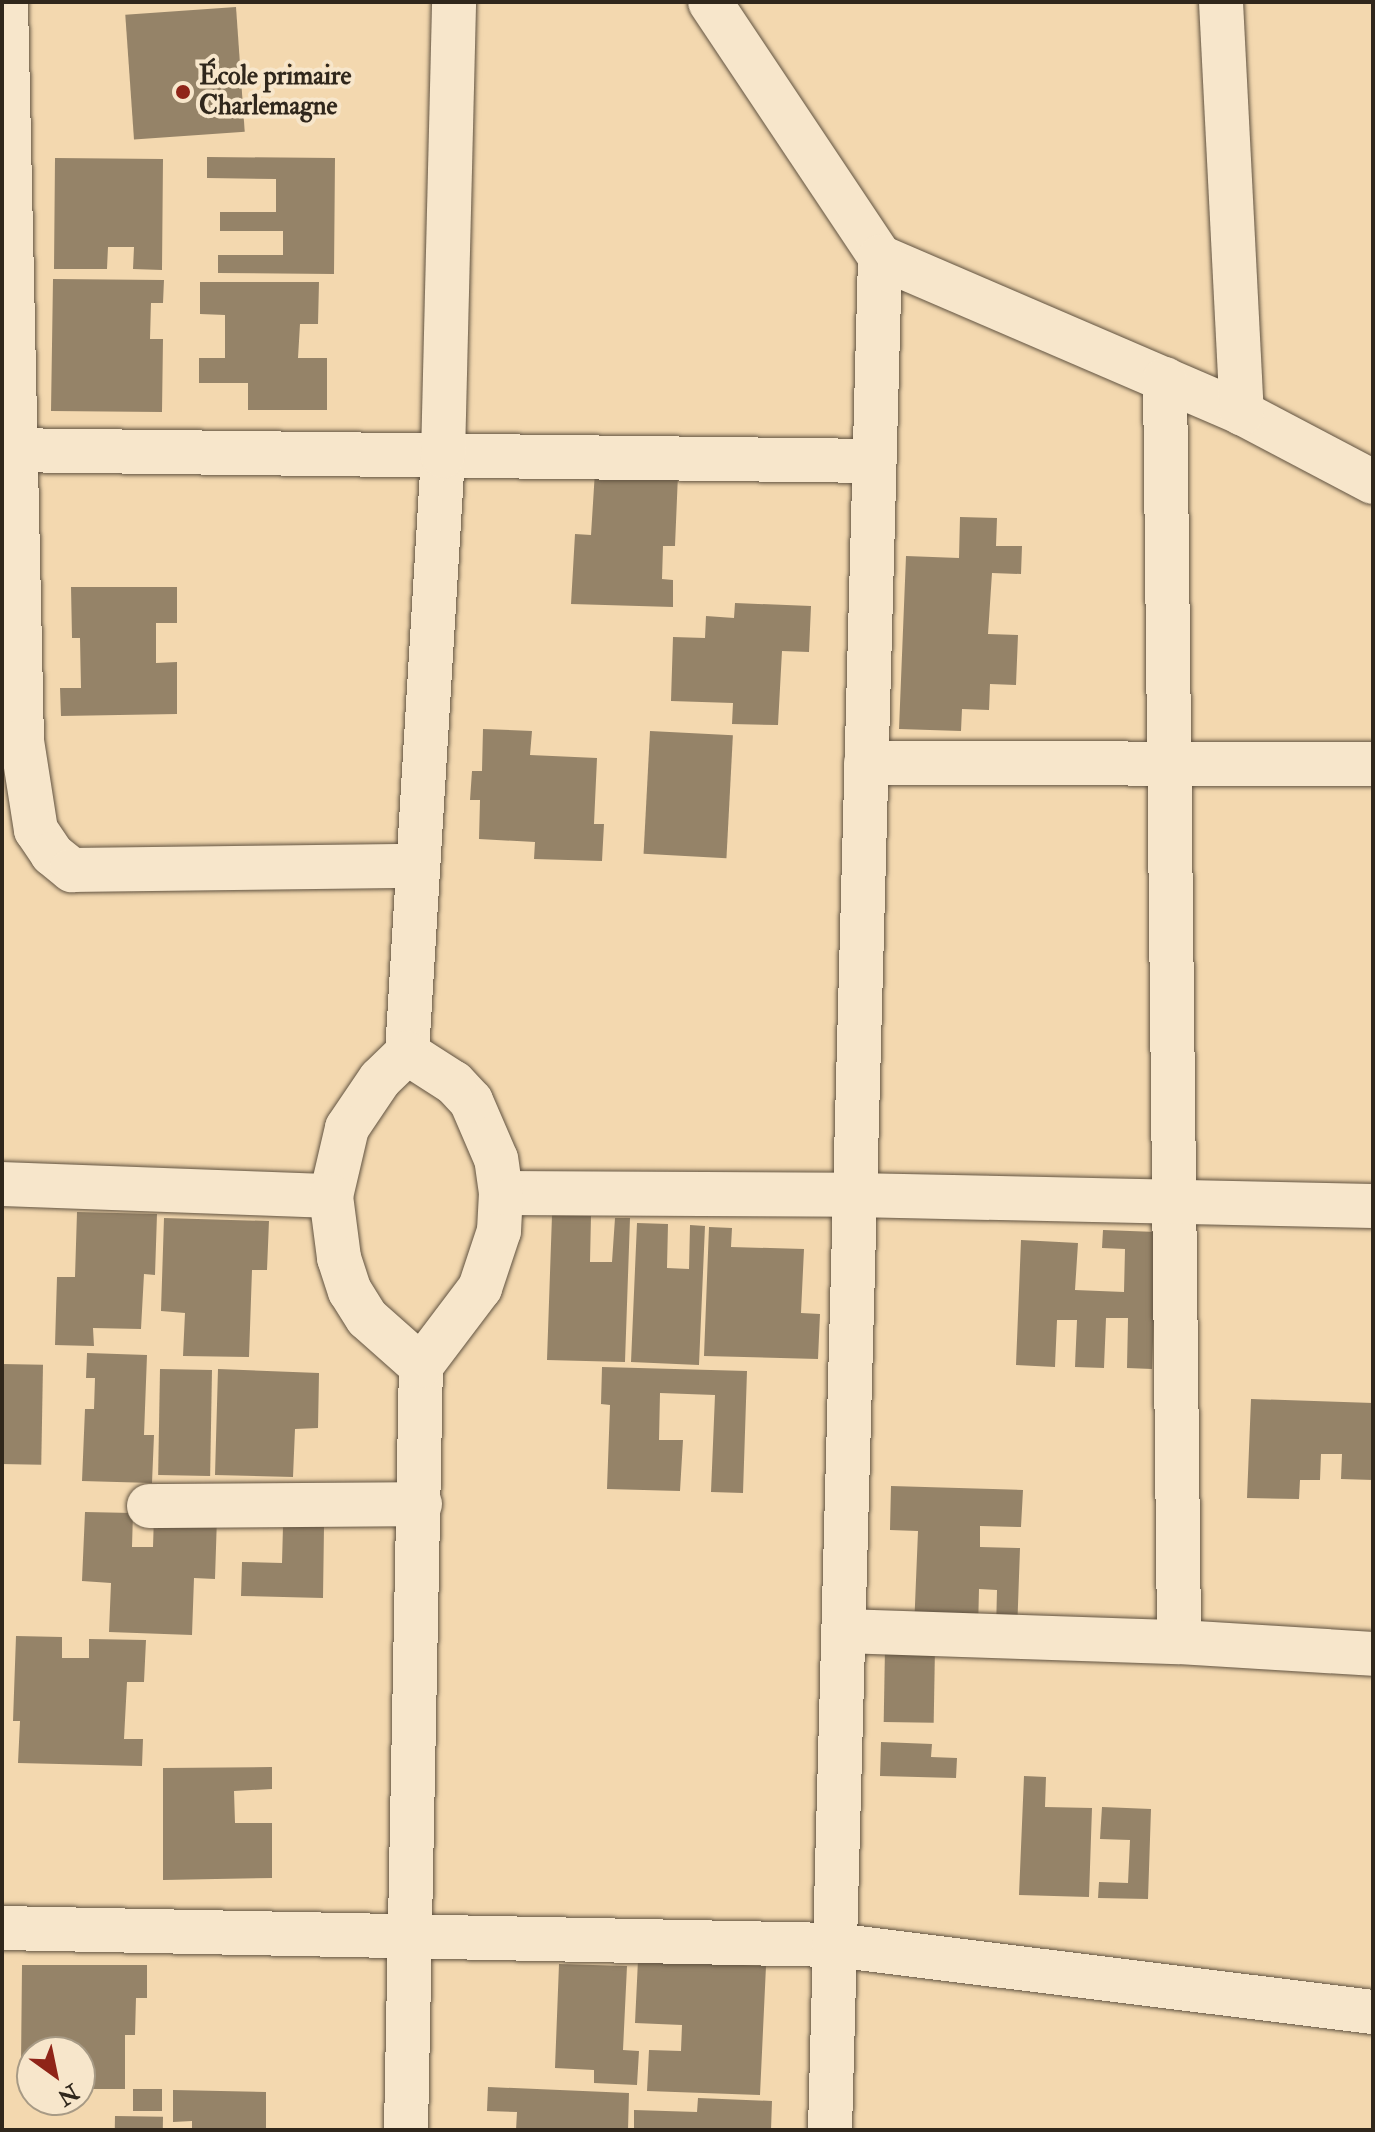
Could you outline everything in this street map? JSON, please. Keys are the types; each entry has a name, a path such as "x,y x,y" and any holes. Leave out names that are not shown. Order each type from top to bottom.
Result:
{"street":[{"path":"6,2 9,450 22,741 36,830 52,854 72,870 417,866"},
{"path":"421,1366 367,1318 350,1291 339,1258 331,1196 347,1128 380,1079 407,1053 443,456 454,2"},
{"path":"710,2 880,257 1242,413 1373,482"},
{"path":"1221,2 1242,413"},
{"path":"830,2130 880,257"},
{"path":"1165,379 1179,1642"},
{"path":"9,450 874,461"},
{"path":"866,763 1167,766 1373,764"},
{"path":"406,2130 421,1366 480,1288 499,1231 501,1193 496,1159 471,1101 454,1083 407,1053"},
{"path":"2,1184 331,1196"},
{"path":"501,1193 854,1195 1373,1206"},
{"path":"149,1506 420,1504"},
{"path":"843,1631 1179,1642 1373,1654"},
{"path":"2,1928 834,1945 1373,2012"}],"building":[{"path":"236,7 245,132 134,139 125,15"},
{"path":"207,157 335,158 334,274 218,273 218,255 283,255 283,231 220,231 220,212 276,212 276,179 207,178"},
{"path":"55,158 163,159 162,270 133,269 134,247 108,247 107,269 54,269"},
{"path":"53,279 164,280 163,303 151,303 150,339 163,339 162,412 51,411"},
{"path":"200,282 319,282 318,324 300,324 298,358 327,358 327,410 248,410 248,383 199,383 199,358 225,358 225,315 200,314"},
{"path":"595,471 678,474 675,546 663,546 662,579 673,580 673,607 571,604 575,534 591,535"},
{"path":"960,517 997,518 996,546 1022,546 1021,574 992,573 988,634 1018,635 1016,685 990,684 989,710 962,709 961,731 899,729 906,556 959,558"},
{"path":"71,587 177,587 177,623 156,623 156,663 177,662 177,714 61,716 60,688 81,688 80,638 72,638"},
{"path":"735,603 811,606 809,652 782,651 778,725 732,724 733,703 671,701 673,637 705,638 706,616 734,618"},
{"path":"483,729 532,731 530,755 597,758 594,824 604,824 602,861 534,859 535,842 479,839 480,800 470,800 472,771 482,771"},
{"path":"650,731 733,735 726,858 644,854"},
{"path":"77,1212 157,1214 155,1275 144,1274 141,1329 93,1328 94,1346 55,1345 57,1277 75,1277"},
{"path":"552,1215 591,1216 590,1262 612,1262 615,1218 630,1218 625,1362 547,1360"},
{"path":"164,1218 269,1221 267,1270 252,1270 249,1357 183,1356 185,1313 161,1311"},
{"path":"637,1223 668,1224 667,1268 689,1269 690,1225 705,1226 699,1365 631,1362"},
{"path":"709,1227 732,1228 731,1247 804,1249 801,1313 820,1314 818,1359 704,1356"},
{"path":"1103,1230 1157,1232 1152,1369 1127,1368 1128,1318 1106,1318 1104,1368 1075,1367 1077,1320 1057,1320 1055,1367 1016,1365 1021,1240 1078,1243 1075,1290 1124,1292 1125,1249 1102,1248"},
{"path":"87,1353 147,1355 144,1435 154,1435 152,1483 82,1481 85,1409 94,1409 95,1378 86,1378"},
{"path":"2,1364 43,1365 41,1465 2,1464"},
{"path":"602,1367 747,1371 743,1493 711,1492 715,1395 660,1393 659,1440 683,1440 680,1491 607,1489 610,1405 601,1404"},
{"path":"160,1369 212,1370 210,1476 158,1475"},
{"path":"218,1369 319,1373 318,1428 295,1429 293,1477 215,1475"},
{"path":"1251,1399 1373,1403 1373,1480 1341,1479 1342,1454 1321,1454 1320,1480 1300,1480 1299,1499 1247,1498"},
{"path":"891,1486 1023,1490 1021,1527 980,1526 980,1547 1020,1548 1017,1633 996,1631 997,1590 979,1589 978,1631 914,1629 918,1531 890,1530"},
{"path":"85,1512 133,1513 132,1547 153,1547 154,1515 217,1517 215,1579 194,1578 192,1635 109,1632 111,1583 82,1581"},
{"path":"283,1526 324,1527 323,1598 241,1596 242,1562 282,1563"},
{"path":"16,1636 62,1637 62,1658 89,1658 89,1639 146,1640 144,1682 127,1682 124,1739 143,1739 142,1766 18,1763 20,1721 13,1721"},
{"path":"885,1647 935,1648 934,1723 884,1722"},
{"path":"881,1742 932,1744 931,1757 957,1758 956,1778 880,1776"},
{"path":"272,1767 272,1789 234,1791 235,1823 272,1823 272,1878 163,1880 163,1768"},
{"path":"1024,1776 1046,1777 1045,1807 1092,1808 1089,1897 1019,1895"},
{"path":"1102,1807 1151,1809 1148,1899 1098,1898 1099,1882 1128,1883 1130,1840 1100,1839"},
{"path":"638,1960 766,1966 760,2095 647,2091 649,2050 681,2051 682,2025 635,2023"},
{"path":"559,1964 627,1966 623,2050 639,2051 637,2085 594,2083 594,2070 555,2068"},
{"path":"22,1965 147,1965 147,1998 136,1998 135,2035 125,2035 125,2089 96,2089 96,2036 21,2036"},
{"path":"488,2087 629,2093 628,2130 516,2130 517,2112 487,2111"},
{"path":"133,2089 162,2089 162,2111 133,2111"},
{"path":"173,2090 266,2092 266,2130 192,2130 192,2121 173,2122"},
{"path":"698,2098 772,2101 771,2130 634,2130 634,2110 697,2112"},
{"path":"115,2116 163,2117 163,2130 115,2130"}],"place":[{"name":"École primaire Charlemagne","path":"183,92"}]}
